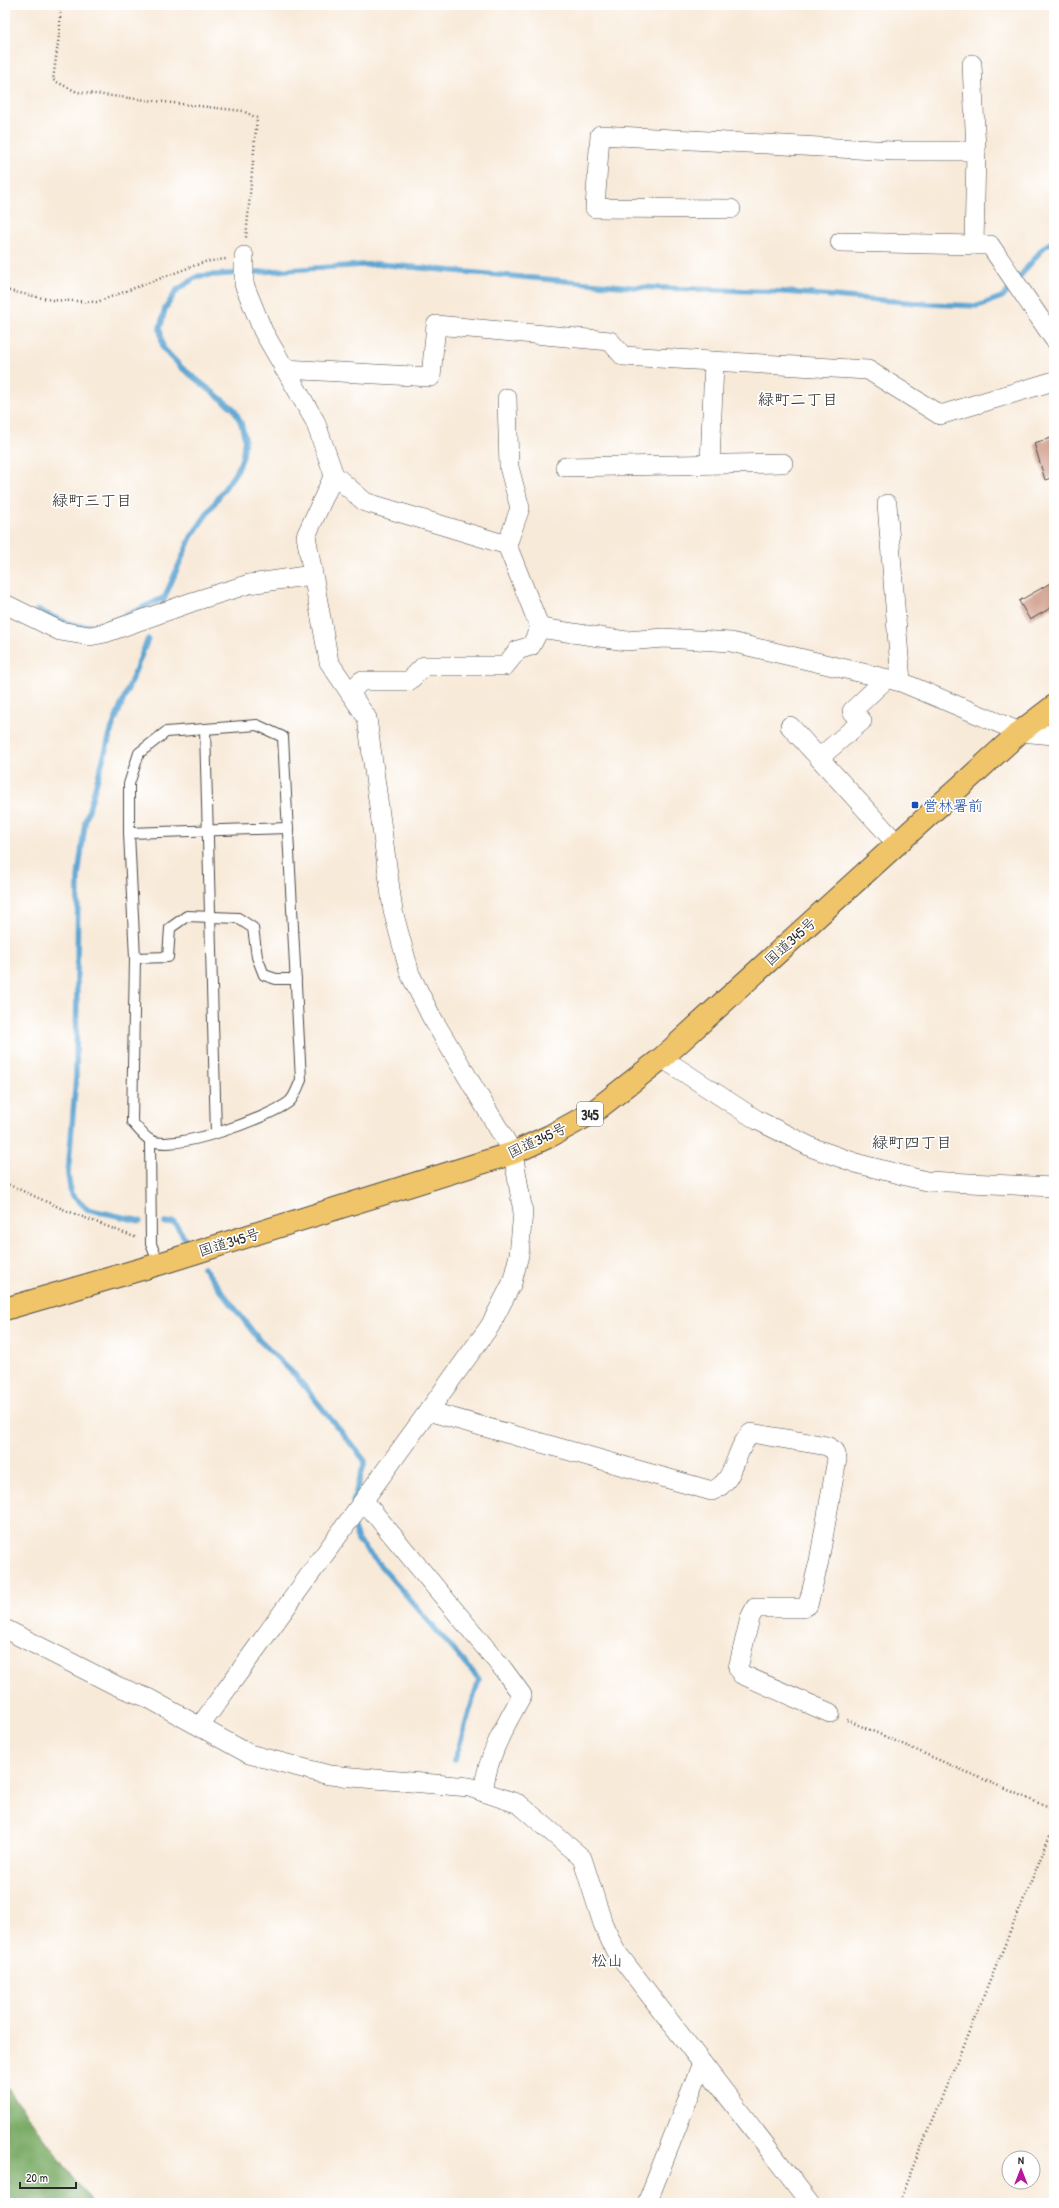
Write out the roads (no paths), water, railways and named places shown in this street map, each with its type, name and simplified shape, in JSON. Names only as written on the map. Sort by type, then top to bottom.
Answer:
[{"type":"highway","name":"国道345号","points":[[5,1309],[159,1264],[513,1153],[550,1136],[592,1113],[662,1058],[1020,732],[1054,706]]},
{"type":"street","points":[[972,64],[976,151],[974,245]]},
{"type":"street","points":[[730,209],[595,208],[600,135],[892,151],[976,151]]},
{"type":"street","points":[[840,242],[990,245],[1054,339]]},
{"type":"street","points":[[244,256],[244,284],[263,331],[315,421],[334,475],[365,502],[507,545]]},
{"type":"street","points":[[284,369],[430,378],[436,325],[610,341],[623,356],[714,363],[868,370],[940,415],[1054,381]]},
{"type":"street","points":[[710,464],[714,363]]},
{"type":"street","points":[[350,693],[361,681],[409,681],[424,666],[506,666],[518,650],[531,646],[540,628],[507,545],[520,508],[509,467],[507,398]]},
{"type":"street","points":[[565,467],[783,463]]},
{"type":"street","points":[[200,1726],[490,1326],[512,1283],[519,1255],[523,1212],[513,1153],[431,1016],[410,974],[393,911],[367,718],[329,662],[306,536],[334,475]]},
{"type":"street","points":[[887,504],[894,680]]},
{"type":"street","points":[[5,604],[60,631],[90,636],[105,633],[192,602],[249,584],[312,575]]},
{"type":"street","points":[[540,628],[626,641],[664,638],[731,642],[894,680],[1020,732],[1054,735]]},
{"type":"street","points":[[819,758],[862,721],[852,711],[894,680]]},
{"type":"street","points":[[790,726],[897,844]]},
{"type":"street","points":[[662,1058],[757,1120],[812,1148],[859,1164],[926,1182],[1054,1187]]},
{"type":"street","points":[[428,1411],[712,1491],[723,1487],[734,1467],[744,1440],[751,1433],[827,1446],[835,1451],[837,1459],[819,1561],[808,1605],[802,1608],[763,1606],[755,1608],[750,1618],[738,1668],[741,1674],[830,1712]]},
{"type":"street","points":[[364,1501],[503,1669],[522,1695],[495,1746],[486,1767],[483,1792]]},
{"type":"street","points":[[5,1630],[117,1686],[148,1698],[249,1754],[329,1775],[469,1787],[519,1804],[582,1858],[603,1924],[615,1950],[810,2203]]},
{"type":"street","points":[[647,2203],[702,2063]]},
{"type":"lane","points":[[257,725],[283,737],[301,1080],[291,1100],[272,1113],[216,1133],[175,1143],[150,1140],[132,1122],[135,958],[129,833],[129,784],[139,752],[166,732],[205,729],[257,725]]},
{"type":"lane","points":[[205,729],[206,829],[216,1133]]},
{"type":"lane","points":[[129,833],[206,829],[288,828]]},
{"type":"lane","points":[[135,958],[168,957],[170,928],[187,916],[238,918],[253,928],[257,957],[264,975],[276,979],[296,979]]},
{"type":"lane","points":[[150,1140],[151,1244],[159,1264]]},
{"type":"waterway","points":[[163,601],[191,537],[238,469],[243,456],[245,438],[241,423],[234,409],[182,368],[163,348],[160,328],[165,309],[177,290],[198,276],[378,264],[631,287],[786,292],[929,304],[978,306],[1004,296],[1044,247],[1054,241]]},
{"type":"waterway","points":[[37,610],[70,624],[92,626],[113,621],[165,597]]},
{"type":"waterway","points":[[140,1221],[87,1209],[71,1194],[68,1174],[76,1077],[78,877],[85,823],[112,728],[148,639]]},
{"type":"waterway","points":[[165,1223],[174,1222],[186,1240]]},
{"type":"waterway","points":[[203,1267],[260,1341],[295,1375],[365,1461],[353,1502]]},
{"type":"waterway","points":[[352,1523],[358,1540],[479,1679],[455,1760]]},
{"type":"place","name":"営林署前","points":[[915,805]]},
{"type":"district","name":"緑町二丁目","points":[[798,399]]},
{"type":"district","name":"緑町三丁目","points":[[92,500]]},
{"type":"district","name":"緑町四丁目","points":[[912,1142]]},
{"type":"district","name":"松山","points":[[607,1960]]}]
